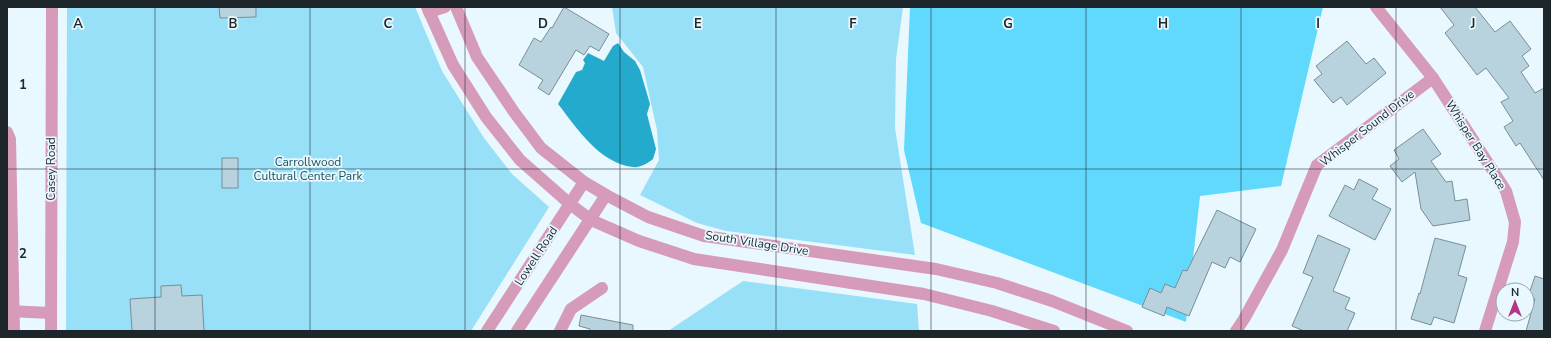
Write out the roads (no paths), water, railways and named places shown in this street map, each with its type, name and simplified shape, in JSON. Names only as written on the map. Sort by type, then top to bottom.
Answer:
[{"type":"street","name":"Casey Road","points":[[51,331],[52,7]]},
{"type":"street","points":[[445,7],[428,10],[453,65],[486,118],[520,160],[570,204],[591,220],[639,241],[694,259],[924,294],[992,311],[1054,331]]},
{"type":"street","name":"South Village Drive","points":[[456,7],[477,57],[514,112],[541,148],[584,182],[648,217],[704,236],[943,271],[1010,287],[1052,301],[1128,331]]},
{"type":"street","points":[[1376,7],[1433,78]]},
{"type":"street","name":"Whisper Sound Drive","points":[[1236,331],[1282,250],[1317,165],[1433,78]]},
{"type":"street","name":"Whisper Bay Place","points":[[1433,78],[1506,192],[1515,222],[1512,242],[1485,331]]},
{"type":"street","points":[[7,132],[10,139],[10,311],[14,331]]},
{"type":"street","name":"Lowell Road","points":[[487,331],[584,182]]},
{"type":"street","points":[[517,331],[606,195]]},
{"type":"street","points":[[560,331],[571,309],[602,288]]},
{"type":"street","points":[[10,311],[51,313]]},
{"type":"park label","name":"Carrollwood Cultural Center Park","points":[[308,169]]}]
